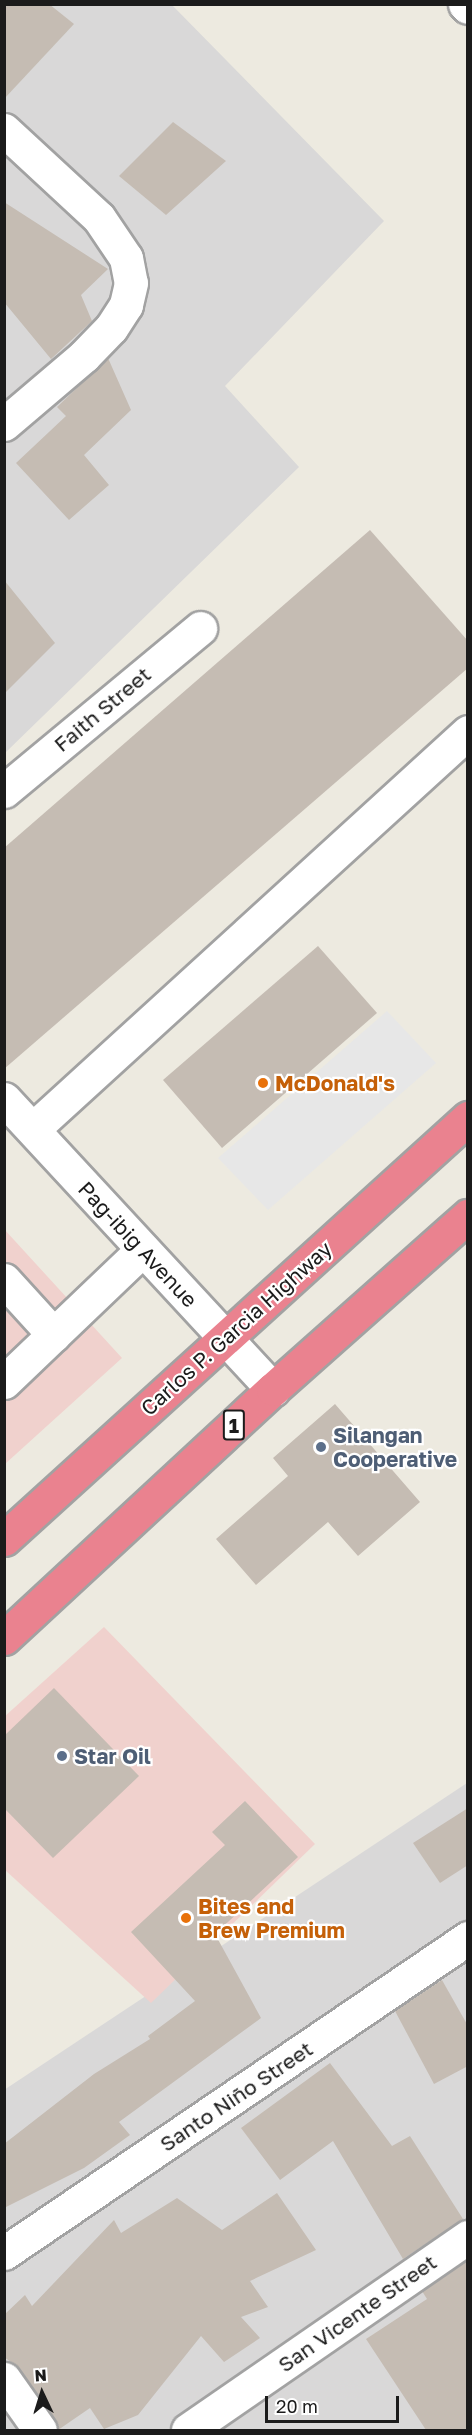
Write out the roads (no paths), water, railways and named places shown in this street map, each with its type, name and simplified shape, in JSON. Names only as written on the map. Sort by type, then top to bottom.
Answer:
[{"type":"highway","name":"Carlos P. Garcia Highway","points":[[4,1539],[468,1118]]},
{"type":"highway","name":"1","points":[[4,1638],[273,1389],[468,1216]]},
{"type":"street","points":[[4,130],[99,218],[126,258],[131,283],[126,305],[111,327],[84,356],[4,424]]},
{"type":"street","name":"Faith Street","points":[[4,790],[200,628]]},
{"type":"street","points":[[33,1129],[468,732]]},
{"type":"street","name":"Pag-ibig Avenue","points":[[4,1099],[273,1389]]},
{"type":"street","points":[[4,1382],[143,1249]]},
{"type":"street","points":[[4,1280],[54,1335]]},
{"type":"street","name":"Santo Niño Street","points":[[4,2253],[468,1938]]},
{"type":"street","name":"San Vicente Street","points":[[188,2430],[468,2237]]},
{"type":"street","points":[[4,2379],[40,2430]]},
{"type":"place","name":"McDonald's","points":[[263,1083]]},
{"type":"place","name":"Silangan Cooperative","points":[[321,1447]]},
{"type":"place","name":"Star Oil","points":[[62,1756]]},
{"type":"place","name":"Bites and Brew Premium","points":[[186,1918]]}]
